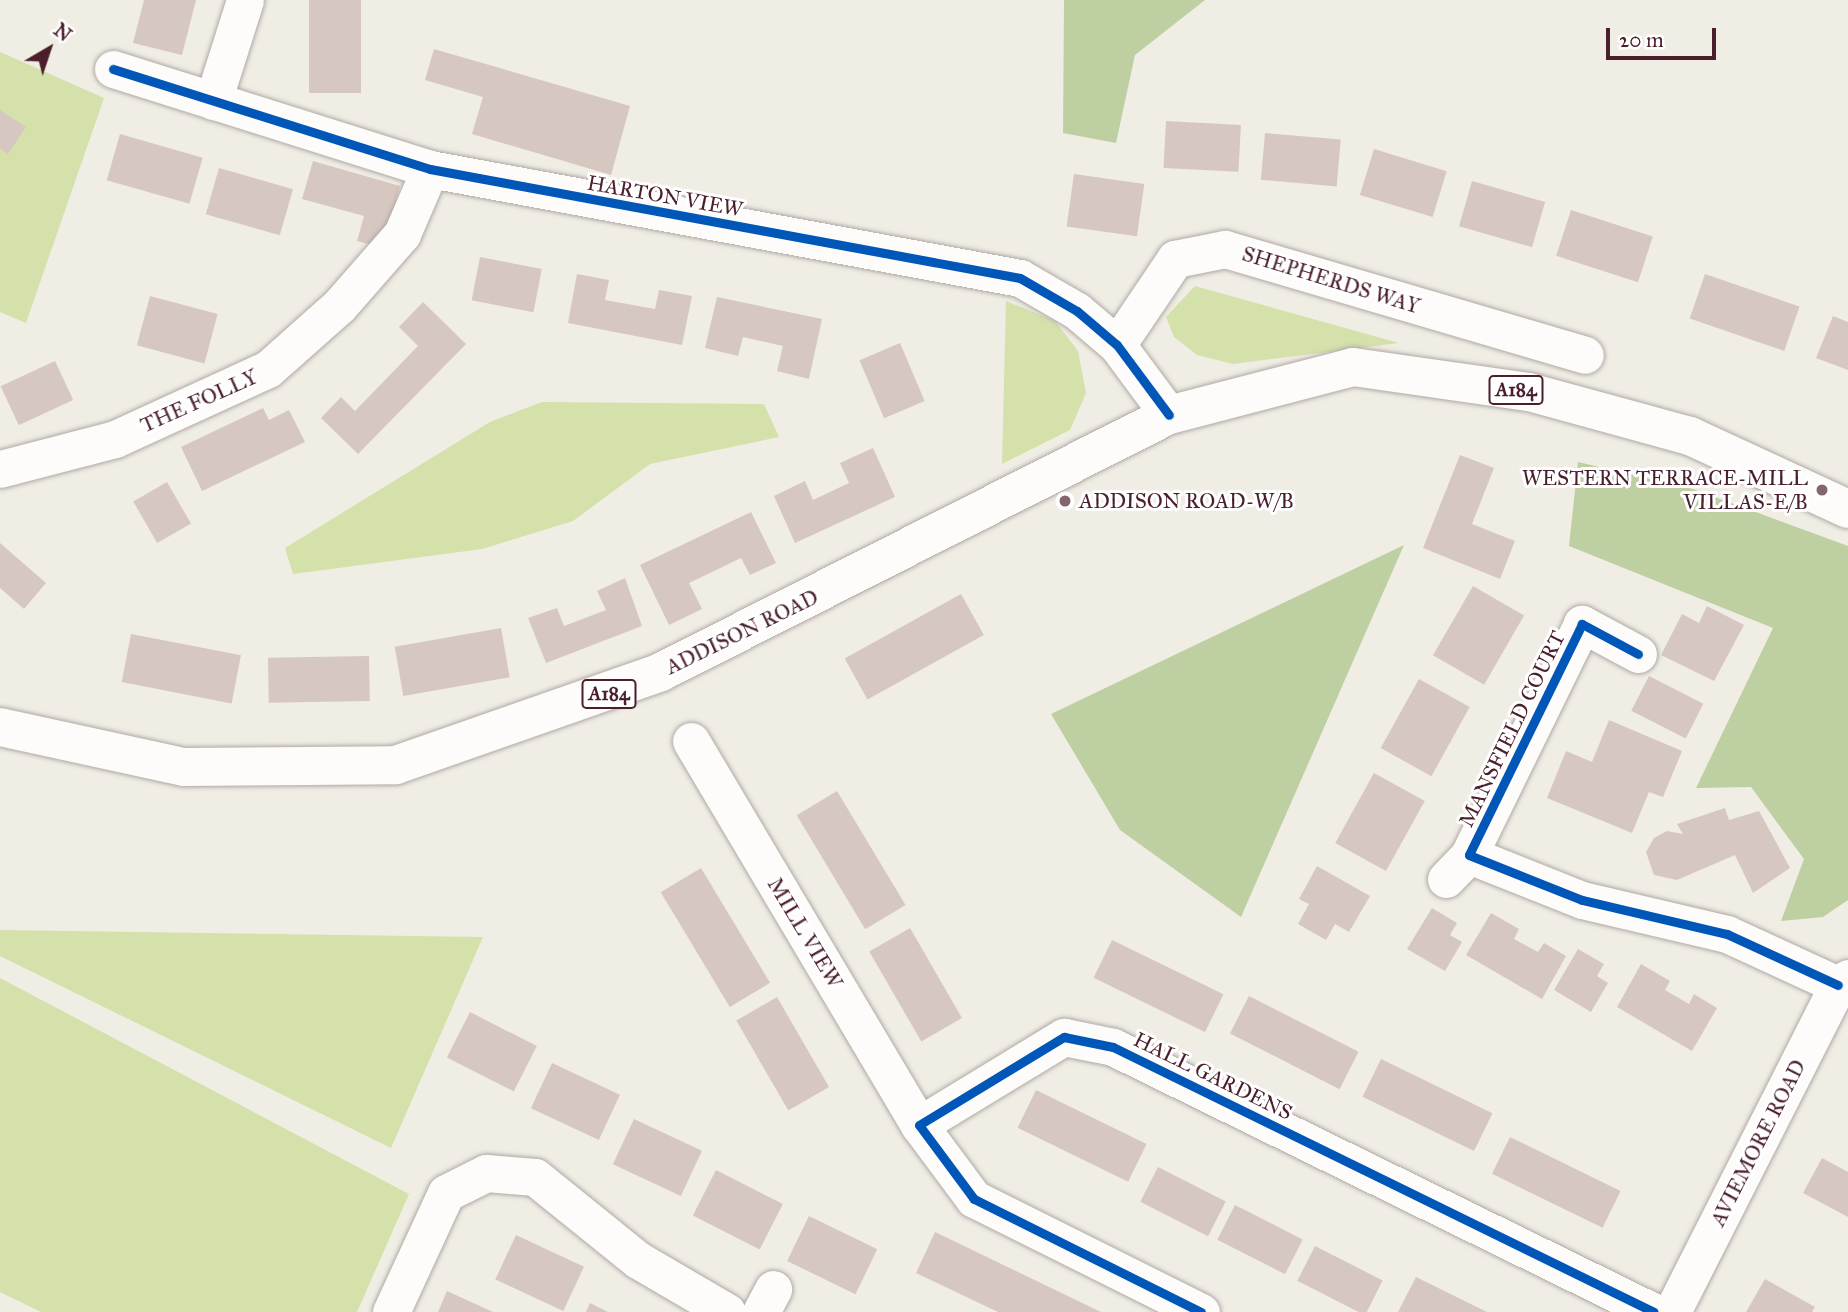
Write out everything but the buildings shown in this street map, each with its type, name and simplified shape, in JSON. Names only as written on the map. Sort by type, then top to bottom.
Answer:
[{"type":"main road","name":"A184","points":[[1169,415],[1353,367],[1529,392],[1690,436],[1848,509]]},
{"type":"main road","name":"ADDISON ROAD","points":[[0,727],[184,767],[396,765],[661,672],[1169,415]]},
{"type":"street","points":[[213,101],[245,0]]},
{"type":"street","name":"HARTON VIEW","points":[[113,69],[430,169],[1020,278],[1077,311],[1117,345],[1169,415]]},
{"type":"street","name":"THE FOLLY","points":[[0,469],[115,439],[268,369],[339,306],[402,234],[430,169]]},
{"type":"street","name":"SHEPHERDS WAY","points":[[1117,345],[1175,259],[1225,249],[1585,355]]},
{"type":"street","name":"MANSFIELD COURT","points":[[1638,654],[1583,624],[1458,867],[1727,934],[1843,982]]},
{"type":"street","name":"MILL VIEW","points":[[691,741],[919,1125]]},
{"type":"street","name":"AVIEMORE ROAD","points":[[1672,1312],[1843,982]]},
{"type":"street","name":"HALL GARDENS","points":[[919,1125],[1064,1037],[1113,1046],[1654,1312]]},
{"type":"street","points":[[919,1125],[974,1199],[1201,1312]]},
{"type":"street","points":[[391,1312],[446,1193],[486,1173],[535,1177],[638,1259],[727,1312]]},
{"type":"green space","points":[[1064,0],[1205,0],[1135,55],[1116,143],[1063,133]]},
{"type":"green space","points":[[0,52],[104,98],[26,323],[0,312]]},
{"type":"green space","points":[[1195,286],[1399,343],[1233,364],[1197,355],[1174,337],[1166,317]]},
{"type":"green space","points":[[1006,301],[1055,321],[1078,351],[1086,393],[1070,430],[1002,464]]},
{"type":"green space","points":[[542,402],[764,404],[779,437],[650,464],[573,521],[482,549],[293,574],[285,548],[490,422]]},
{"type":"green space","points":[[1578,462],[1693,489],[1848,546],[1848,900],[1823,917],[1781,921],[1804,859],[1751,787],[1696,788],[1773,628],[1569,546]]},
{"type":"green space","points":[[1404,545],[1241,917],[1120,830],[1051,714]]},
{"type":"green space","points":[[0,930],[483,937],[391,1148],[0,956]]},
{"type":"green space","points":[[0,978],[409,1194],[357,1312],[41,1312],[0,1292]]},
{"type":"cycle path","points":[[113,69],[430,169],[1020,278],[1077,311],[1117,345],[1169,415]]},
{"type":"cycle path","points":[[1638,654],[1582,624],[1469,855],[1582,900],[1727,934],[1838,985]]},
{"type":"cycle path","points":[[1201,1312],[974,1199],[919,1125],[1064,1037],[1113,1047],[1654,1312]]},
{"type":"place","name":"WESTERN TERRACE-MILL VILLAS-E/B","points":[[1822,490]]},
{"type":"place","name":"ADDISON ROAD-W/B","points":[[1065,501]]}]
